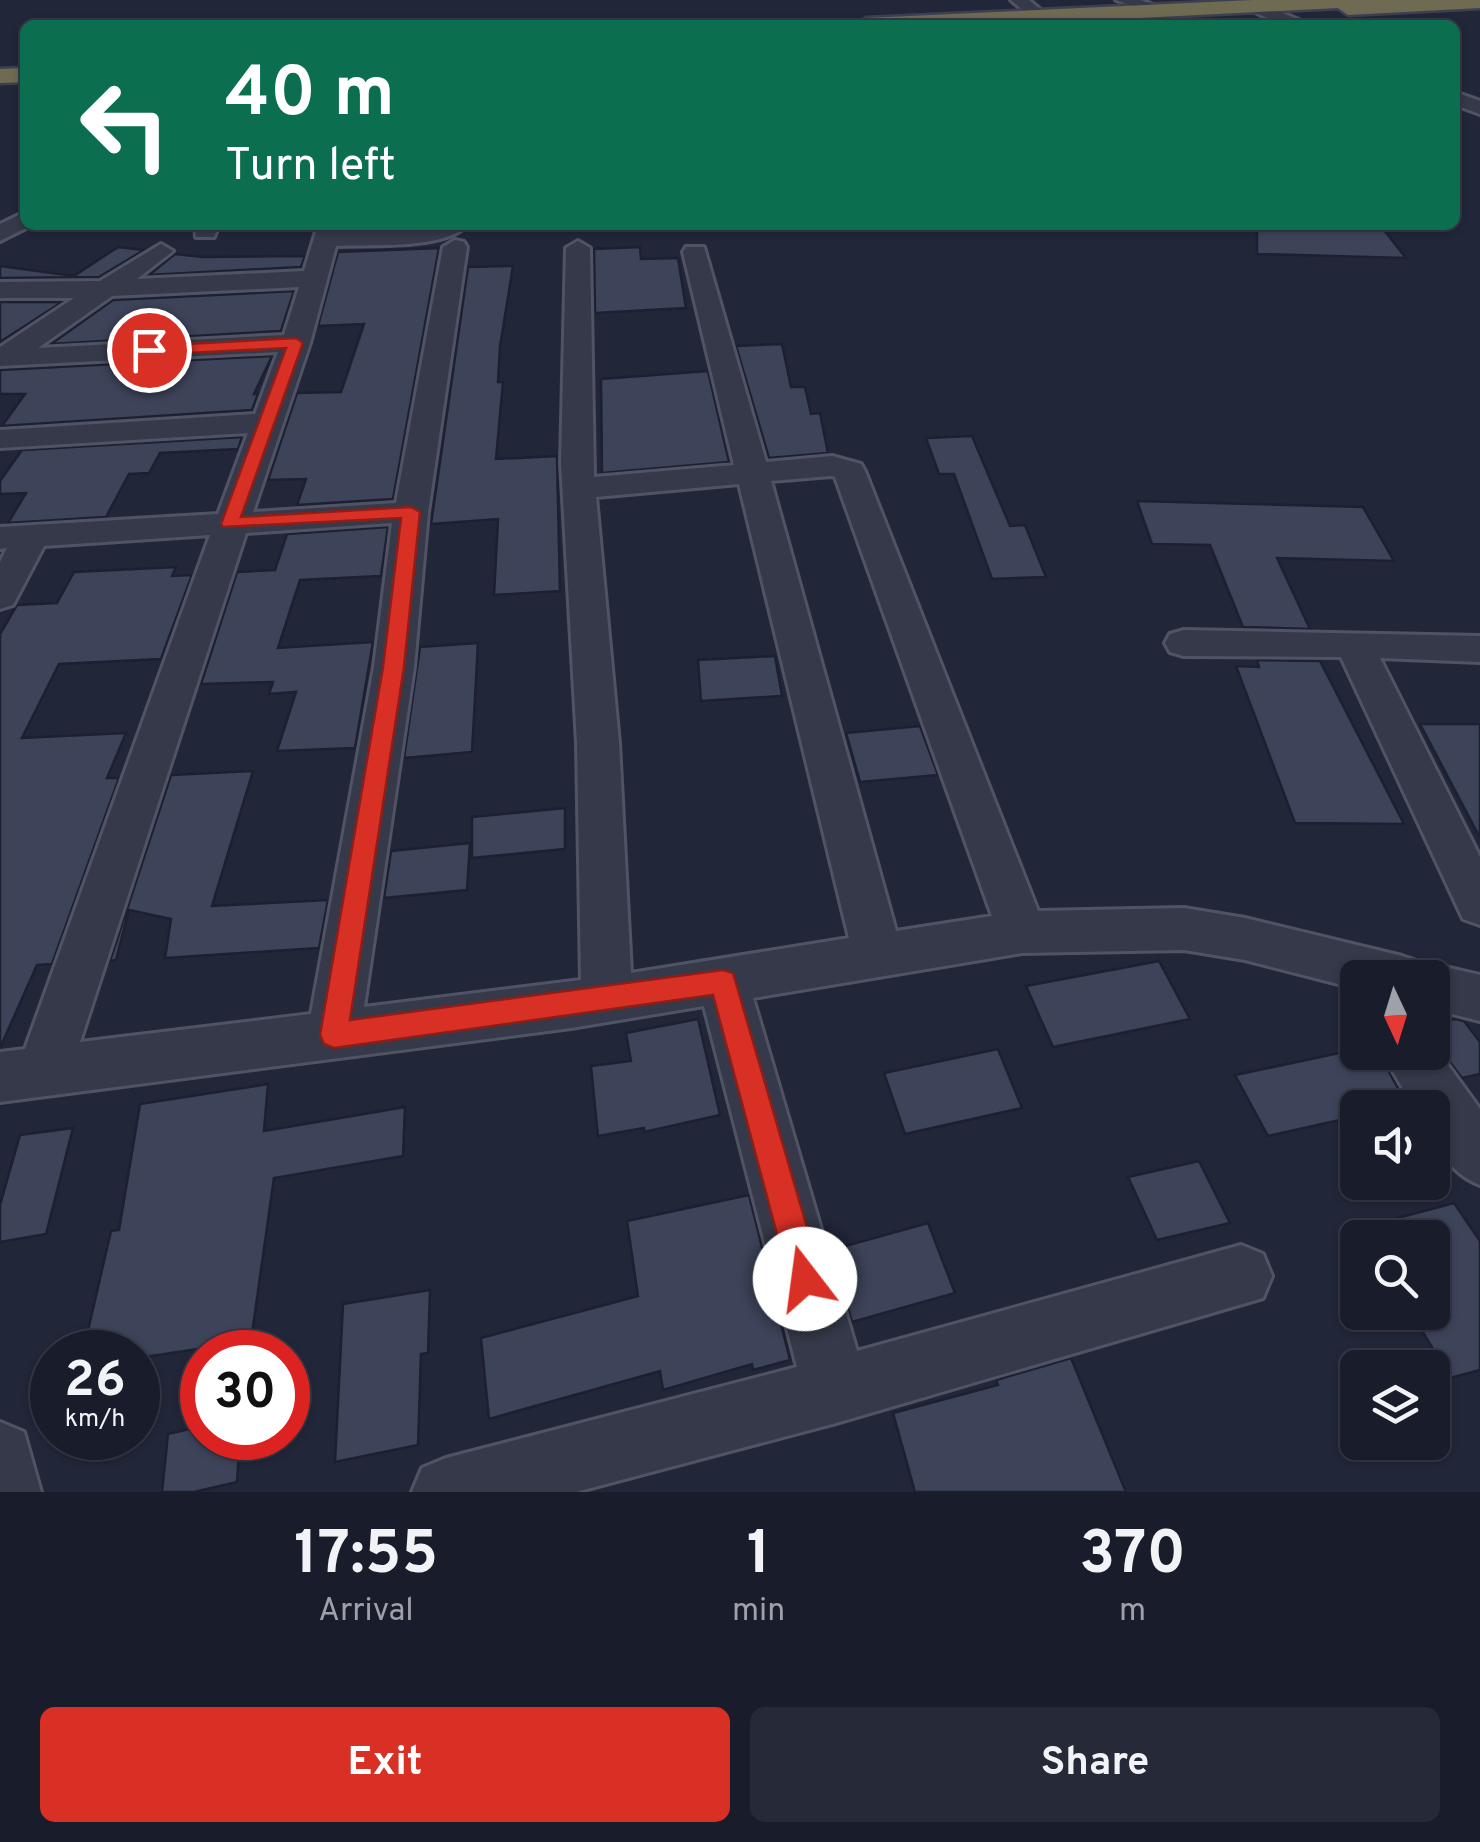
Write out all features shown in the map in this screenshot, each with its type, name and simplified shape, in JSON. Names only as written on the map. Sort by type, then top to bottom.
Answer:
[{"type":"highway","points":[[1080,20],[1258,15],[1383,0]]},
{"type":"highway","points":[[1048,20],[1158,10],[1303,20],[1465,2]]},
{"type":"street","points":[[1124,0],[1158,10]]},
{"type":"street","points":[[334,1035],[394,667],[443,233],[328,232],[296,343],[22,1074],[334,1035],[607,999],[1022,932],[1184,929],[1245,938],[1340,968]]},
{"type":"street","points":[[578,248],[580,488],[598,743],[607,999]]},
{"type":"street","points":[[1,359],[161,251]]},
{"type":"street","points":[[695,252],[878,957]]},
{"type":"street","points":[[0,290],[36,292],[315,278]]},
{"type":"street","points":[[1,359],[296,343]]},
{"type":"street","points":[[0,438],[266,423]]},
{"type":"street","points":[[580,488],[755,476],[832,466],[849,470],[1022,932]]},
{"type":"street","points":[[0,597],[16,537],[411,512]]},
{"type":"street","points":[[1184,643],[1480,649]]},
{"type":"street","points":[[1354,644],[1480,905]]},
{"type":"street","points":[[723,982],[836,1390]]},
{"type":"street","points":[[1450,990],[1480,998]]},
{"type":"street","points":[[1420,1070],[1480,1156]]},
{"type":"street","points":[[446,1492],[836,1390],[1241,1276]]},
{"type":"street","points":[[0,1456],[7,1492]]},
{"type":"building","points":[[1257,230],[1384,230],[1406,258],[1257,254]]},
{"type":"building","points":[[118,247],[144,250],[99,277],[0,278],[0,266],[74,276]]},
{"type":"building","points":[[640,247],[641,259],[678,258],[686,308],[595,313],[594,249]]},
{"type":"building","points":[[439,248],[393,499],[297,505],[306,479],[268,480],[297,393],[341,392],[364,324],[318,326],[338,252]]},
{"type":"building","points":[[175,254],[305,256],[301,267],[149,275]]},
{"type":"building","points":[[513,266],[500,347],[498,382],[503,382],[496,459],[557,456],[560,591],[494,595],[498,519],[431,524],[468,267]]},
{"type":"building","points":[[294,291],[281,331],[51,344],[113,300]]},
{"type":"building","points":[[0,302],[62,302],[0,342]]},
{"type":"building","points":[[782,344],[791,387],[805,387],[811,414],[820,413],[828,453],[769,458],[736,346]]},
{"type":"building","points":[[272,356],[254,394],[258,394],[252,410],[2,426],[25,394],[0,394],[0,370]]},
{"type":"building","points":[[708,371],[729,462],[602,473],[601,379]]},
{"type":"building","points":[[972,436],[1010,526],[1025,525],[1046,577],[992,579],[954,474],[939,474],[926,438]]},
{"type":"building","points":[[242,437],[238,449],[160,453],[149,473],[129,474],[106,517],[8,523],[26,493],[0,494],[0,481],[22,450]]},
{"type":"building","points":[[1137,501],[1363,507],[1394,561],[1277,558],[1310,629],[1243,627],[1210,545],[1152,544]]},
{"type":"building","points":[[388,527],[381,576],[300,580],[278,648],[373,642],[355,748],[277,751],[296,692],[269,694],[273,682],[201,684],[237,572],[275,570],[287,534]]},
{"type":"building","points":[[176,567],[172,576],[192,575],[161,659],[59,664],[22,738],[126,733],[107,778],[119,778],[52,964],[37,965],[0,1048],[0,634],[17,605],[57,603],[74,572]]},
{"type":"building","points":[[478,643],[472,752],[404,758],[420,647]]},
{"type":"building","points":[[775,656],[782,696],[701,701],[698,660]]},
{"type":"building","points":[[1257,660],[1320,661],[1404,824],[1295,823],[1236,666],[1259,667]]},
{"type":"building","points":[[1420,724],[1480,724],[1480,838]]},
{"type":"building","points":[[920,726],[938,775],[860,782],[846,733]]},
{"type":"building","points":[[253,771],[212,906],[328,900],[319,948],[165,958],[171,919],[129,910],[116,960],[110,961],[171,775]]},
{"type":"building","points":[[565,808],[565,849],[472,858],[472,817]]},
{"type":"building","points":[[470,843],[467,890],[384,898],[391,851]]},
{"type":"building","points":[[1159,961],[1190,1019],[1053,1047],[1026,986]]},
{"type":"building","points":[[698,1019],[720,1115],[644,1132],[644,1128],[598,1136],[591,1066],[631,1061],[626,1033]]},
{"type":"building","points":[[1450,1020],[1464,1021],[1480,1042],[1480,1074],[1462,1078],[1450,1062]]},
{"type":"building","points":[[998,1049],[1022,1108],[905,1134],[884,1073]]},
{"type":"building","points":[[1340,1053],[1340,1070],[1388,1070],[1399,1090],[1340,1090],[1340,1120],[1268,1136],[1235,1075]]},
{"type":"building","points":[[268,1084],[264,1131],[405,1107],[403,1156],[274,1178],[253,1330],[180,1330],[180,1352],[160,1355],[160,1330],[88,1330],[111,1231],[119,1230],[140,1104]]},
{"type":"building","points":[[73,1128],[46,1234],[0,1242],[0,1205],[20,1135]]},
{"type":"building","points":[[1199,1161],[1230,1223],[1157,1240],[1128,1177]]},
{"type":"building","points":[[749,1195],[790,1360],[753,1370],[752,1364],[663,1390],[660,1371],[489,1419],[481,1338],[638,1296],[627,1221]]},
{"type":"building","points":[[1454,1203],[1480,1241],[1480,1370],[1450,1378],[1450,1350],[1433,1350],[1422,1330],[1450,1330],[1450,1220],[1390,1220]]},
{"type":"building","points":[[928,1223],[955,1293],[852,1322],[831,1250]]},
{"type":"building","points":[[430,1290],[428,1353],[421,1354],[418,1445],[335,1462],[343,1304]]},
{"type":"building","points":[[1071,1358],[1126,1492],[915,1492],[893,1413],[998,1385],[996,1380]]},
{"type":"building","points":[[180,1431],[180,1460],[238,1460],[237,1482],[194,1492],[162,1492],[168,1434]]},
{"type":"route","points":[[149,350],[296,343],[230,524],[411,512],[394,667],[334,1035],[723,982],[805,1279]]}]
